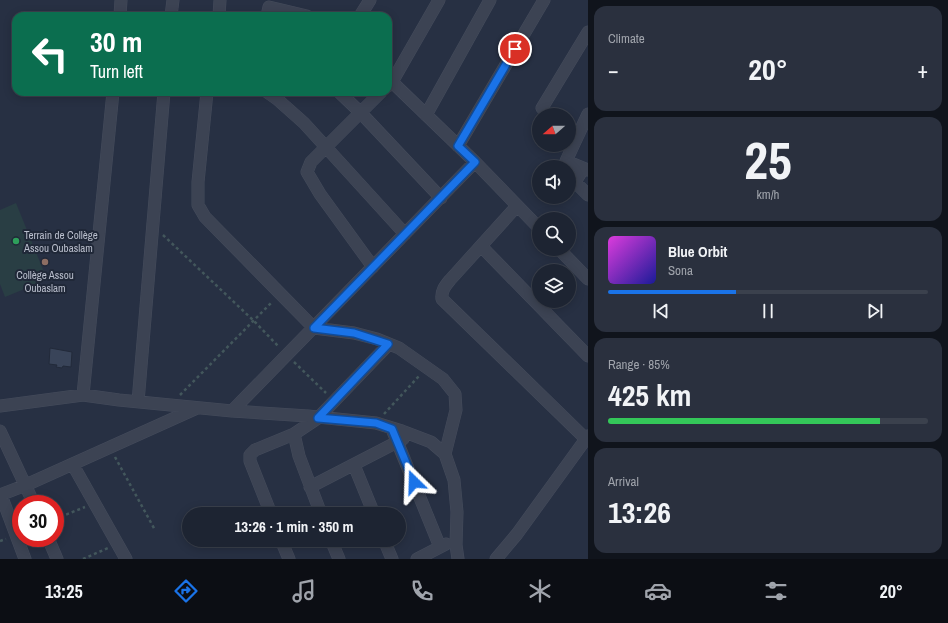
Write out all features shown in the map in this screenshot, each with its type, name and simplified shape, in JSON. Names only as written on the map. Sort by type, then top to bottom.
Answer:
[{"type":"street","points":[[120,12],[122,0]]},
{"type":"street","points":[[172,12],[173,0]]},
{"type":"street","points":[[219,12],[220,0]]},
{"type":"street","points":[[362,12],[370,0]]},
{"type":"street","points":[[392,77],[439,0]]},
{"type":"street","points":[[426,115],[490,0]]},
{"type":"street","points":[[458,146],[544,0]]},
{"type":"street","points":[[268,12],[269,8],[288,12]]},
{"type":"street","points":[[542,108],[588,32]]},
{"type":"street","points":[[392,85],[475,162],[532,221]]},
{"type":"street","points":[[83,395],[113,96]]},
{"type":"street","points":[[138,402],[164,96]]},
{"type":"street","points":[[207,96],[198,182],[198,205],[205,217],[314,328],[354,333],[399,348],[443,379],[454,394],[456,410],[445,454]]},
{"type":"street","points":[[273,96],[304,123],[405,234]]},
{"type":"street","points":[[343,96],[441,198]]},
{"type":"street","points":[[373,267],[320,194],[307,172],[311,162],[377,96]]},
{"type":"street","points":[[588,114],[566,160],[586,169],[575,182],[588,195]]},
{"type":"street","points":[[232,411],[475,162]]},
{"type":"street","points":[[496,559],[587,438],[442,299],[441,294],[443,289],[517,206]]},
{"type":"street","points":[[481,246],[588,356]]},
{"type":"street","points":[[566,256],[588,279]]},
{"type":"street","points":[[268,507],[250,461],[250,455],[255,450],[294,434],[318,418],[388,344]]},
{"type":"street","points":[[0,406],[83,395],[198,408],[376,423],[412,435],[432,442],[445,454],[454,480],[457,512],[456,539],[458,559]]},
{"type":"street","points":[[25,559],[1,495],[198,408]]},
{"type":"street","points":[[392,429],[440,547]]},
{"type":"street","points":[[294,434],[310,487],[318,507]]},
{"type":"street","points":[[1,435],[30,495]]},
{"type":"street","points":[[310,487],[412,435]]},
{"type":"street","points":[[72,464],[126,559]]},
{"type":"street","points":[[354,465],[371,507]]},
{"type":"street","points":[[417,559],[456,539]]},
{"type":"street","points":[[52,547],[57,559]]},
{"type":"street","points":[[284,547],[289,559]]},
{"type":"street","points":[[334,547],[339,559]]},
{"type":"street","points":[[387,547],[392,559]]},
{"type":"path","points":[[152,225],[254,321],[287,356],[334,401]]},
{"type":"path","points":[[170,405],[280,294]]},
{"type":"path","points":[[376,423],[426,368]]},
{"type":"path","points":[[110,448],[155,530]]},
{"type":"path","points":[[64,516],[95,504]]},
{"type":"path","points":[[83,559],[118,544]]},
{"type":"green space","name":"Terrain de Collège Assou Oubaslam","points":[[16,203],[44,272],[44,281],[5,297],[0,284],[0,210]]},
{"type":"building","points":[[50,348],[72,352],[71,367],[63,366],[62,368],[56,367],[57,365],[49,364]]},
{"type":"place","name":"Terrain de Collège Assou Oubaslam","points":[[16,241]]},
{"type":"place","name":"Collège Assou Oubaslam","points":[[45,262]]},
{"type":"route","points":[[414,482],[392,429],[376,423],[318,418],[388,344],[377,339],[354,333],[314,328],[475,162],[458,146],[515,49]]}]
